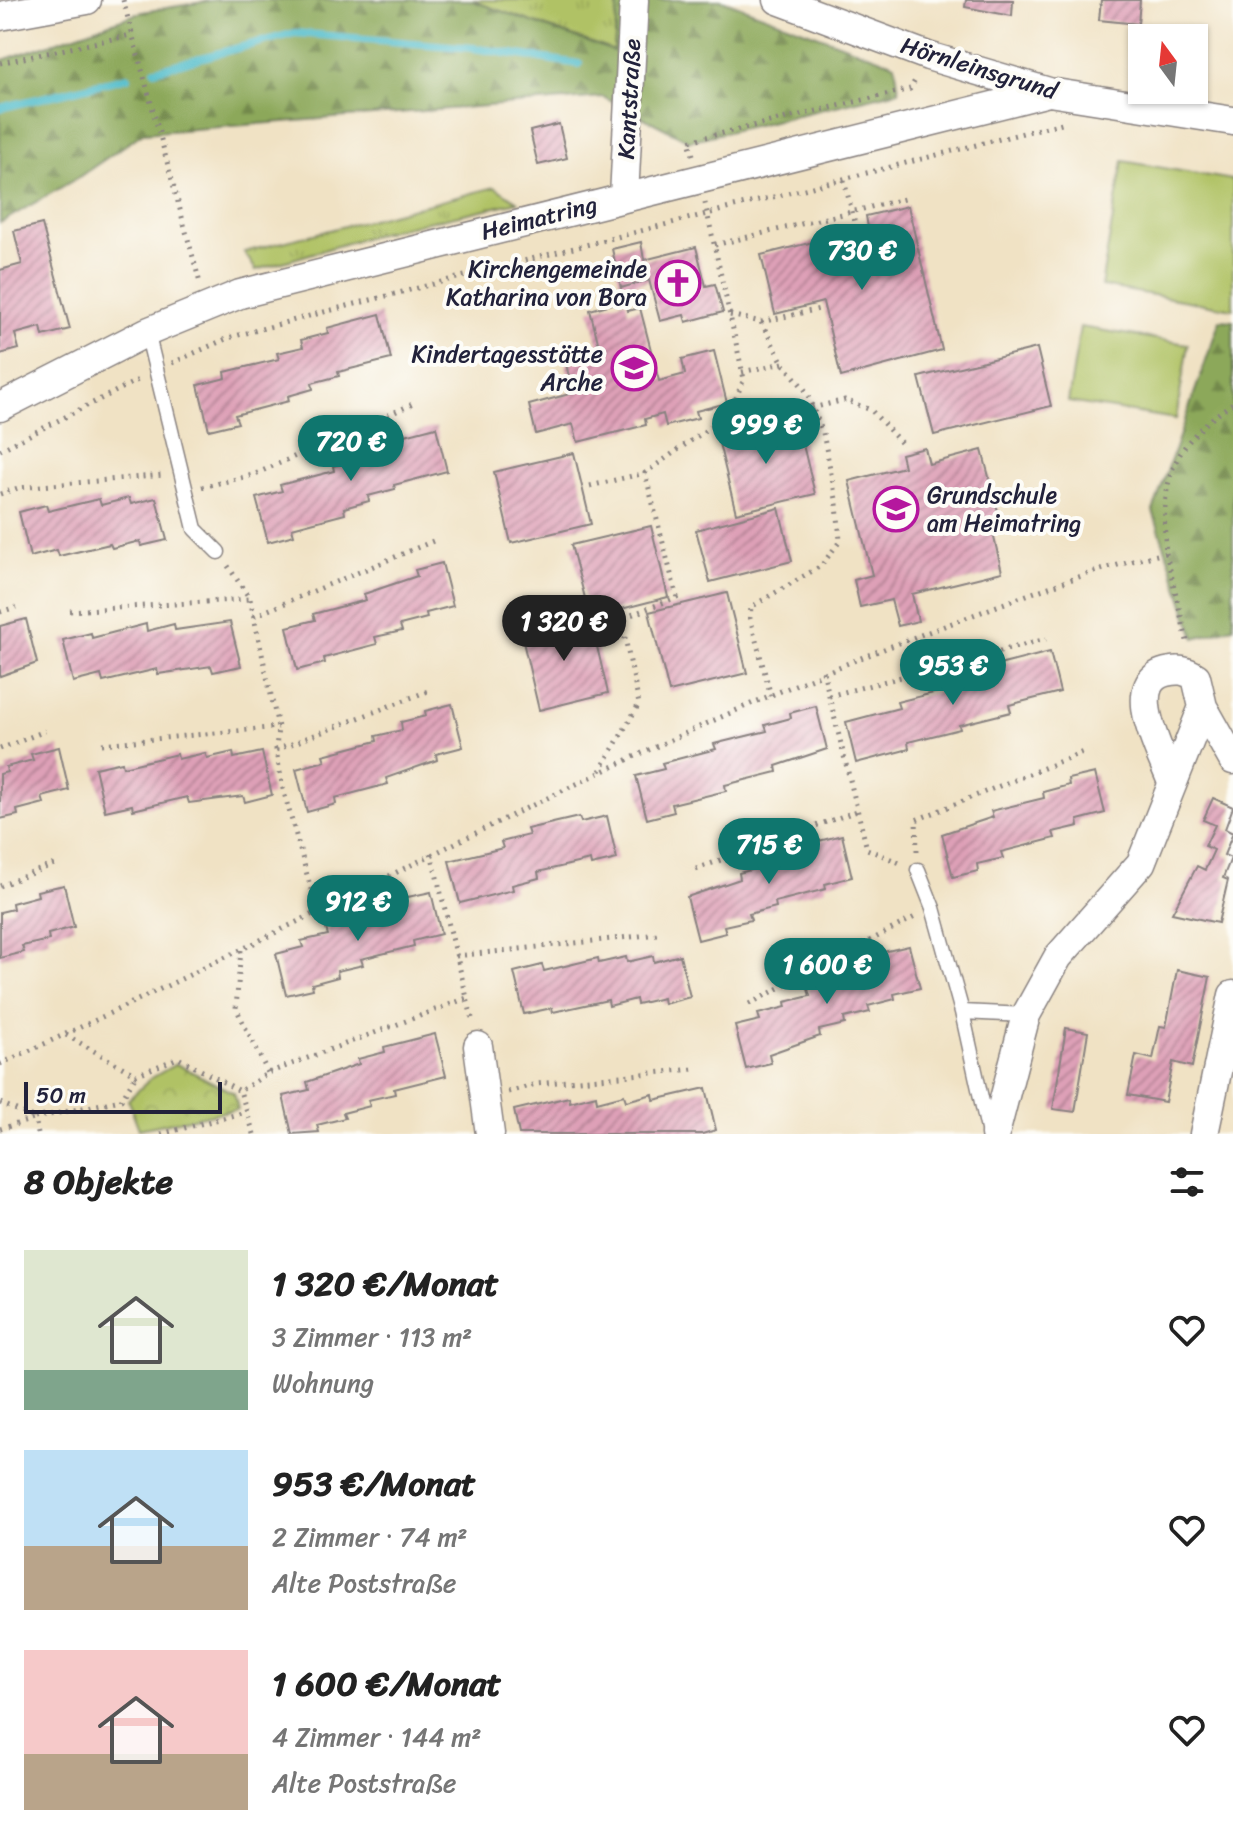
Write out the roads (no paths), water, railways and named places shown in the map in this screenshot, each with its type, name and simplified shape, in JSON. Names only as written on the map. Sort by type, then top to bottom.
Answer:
[{"type":"street","points":[[0,16],[87,0]]},
{"type":"street","name":"Kantstraße","points":[[624,197],[634,0]]},
{"type":"street","name":"Hörnleinsgrund","points":[[778,0],[928,56],[1049,92],[1233,121]]},
{"type":"street","name":"Heimatring","points":[[0,407],[147,332],[207,307],[283,283],[1049,92]]},
{"type":"street","points":[[1171,780],[1145,712],[1144,698],[1152,680],[1162,673],[1182,670],[1196,677],[1203,707],[1233,760]]},
{"type":"street","points":[[992,1134],[1026,1015],[1058,957],[1141,863],[1158,825],[1171,780],[1203,707]]},
{"type":"street","points":[[1204,1134],[1233,995]]},
{"type":"street","points":[[478,1046],[490,1134]]},
{"type":"lane","points":[[147,332],[195,529],[218,552]]},
{"type":"lane","points":[[918,870],[933,908],[992,1134]]},
{"type":"lane","points":[[962,1012],[1026,1015]]},
{"type":"waterway","points":[[155,70],[295,33],[473,48],[579,64]]},
{"type":"waterway","points":[[0,108],[128,77]]},
{"type":"place","name":"Kirchengemeinde Katharina von Bora","points":[[678,283]]},
{"type":"place","name":"Kindertagesstätte Arche","points":[[634,368]]},
{"type":"place","name":"Grundschule am Heimatring","points":[[896,509]]}]
